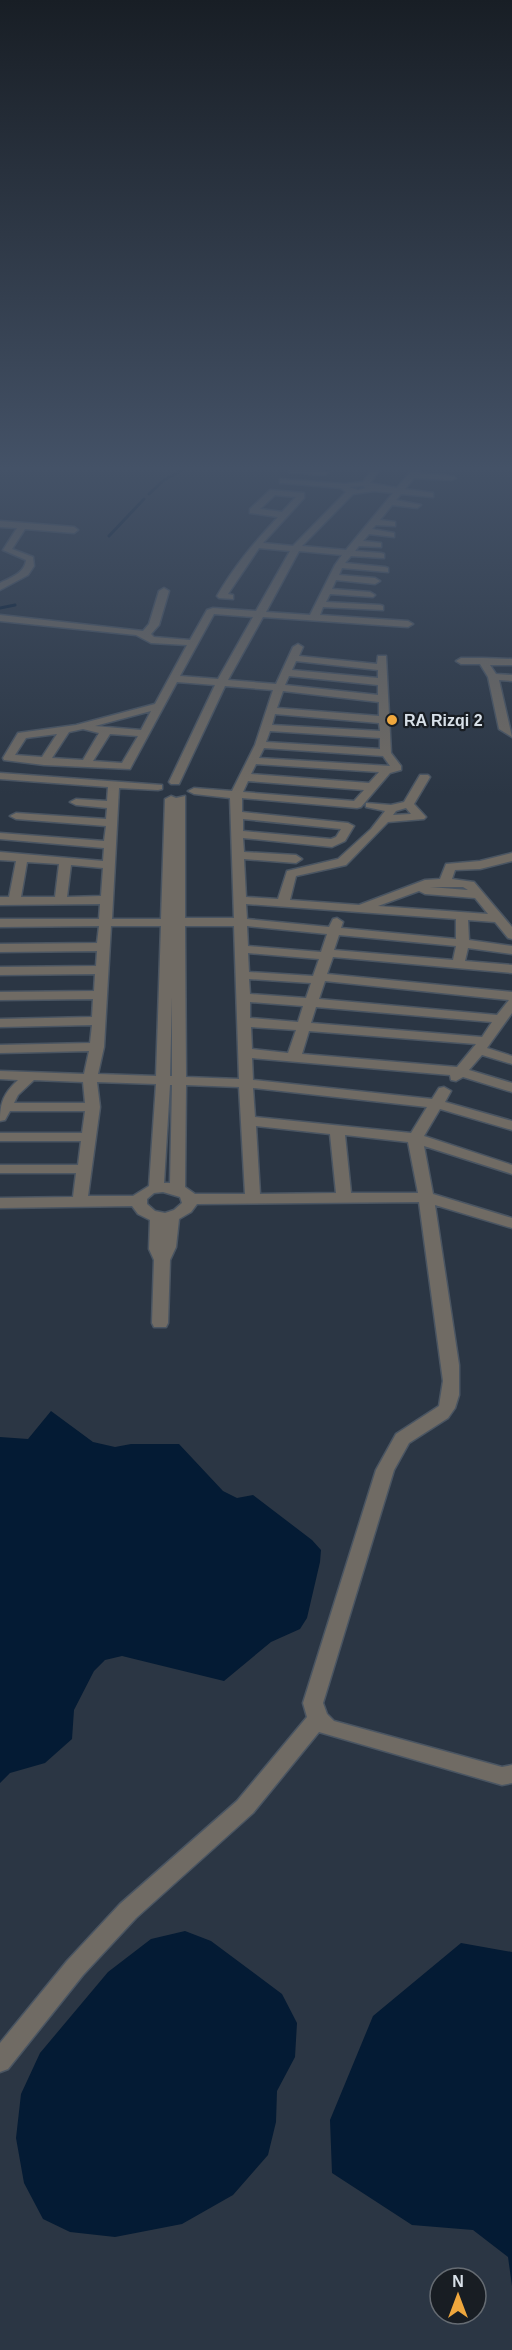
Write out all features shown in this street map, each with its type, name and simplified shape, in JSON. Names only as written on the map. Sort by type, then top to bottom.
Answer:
[{"type":"street","points":[[0,587],[22,575]]},
{"type":"street","points":[[230,597],[222,596],[236,575]]},
{"type":"street","points":[[185,786],[227,682],[286,575]]},
{"type":"street","points":[[314,617],[333,577],[375,581]]},
{"type":"street","points":[[145,634],[154,625],[164,591]]},
{"type":"street","points":[[326,591],[370,595]]},
{"type":"street","points":[[319,604],[380,609]]},
{"type":"street","points":[[159,706],[71,729],[22,735],[8,758],[126,767],[210,612],[408,624]]},
{"type":"street","points":[[0,618],[145,634],[152,640],[195,643]]},
{"type":"street","points":[[252,761],[386,771],[397,767],[386,753],[382,663],[296,653],[279,687],[260,745],[252,761],[244,777],[236,795],[246,1083],[253,1196]]},
{"type":"street","points":[[461,661],[512,662]]},
{"type":"street","points":[[483,661],[493,677],[499,707],[508,724],[504,729],[512,734]]},
{"type":"street","points":[[287,673],[383,682]]},
{"type":"street","points":[[493,677],[512,678]]},
{"type":"street","points":[[174,679],[227,682],[383,699]]},
{"type":"street","points":[[310,714],[317,691]]},
{"type":"street","points":[[496,693],[512,694]]},
{"type":"street","points":[[342,716],[346,694]]},
{"type":"street","points":[[499,707],[512,708]]},
{"type":"street","points":[[273,711],[385,720]]},
{"type":"street","points":[[266,728],[386,735]]},
{"type":"street","points":[[71,729],[144,734]]},
{"type":"street","points":[[44,762],[71,729]]},
{"type":"street","points":[[86,764],[106,731]]},
{"type":"street","points":[[260,745],[386,753]]},
{"type":"street","points":[[0,776],[158,788],[185,786],[236,795],[357,805],[386,771]]},
{"type":"street","points":[[244,777],[372,787]]},
{"type":"street","points":[[283,904],[291,874],[342,862],[388,814],[408,804],[424,777]]},
{"type":"street","points":[[80,1201],[93,1107],[90,1078],[97,1047],[114,784]]},
{"type":"street","points":[[158,788],[158,794],[176,798],[190,795],[185,786]]},
{"type":"street","points":[[156,1188],[173,922],[176,798]]},
{"type":"street","points":[[76,802],[113,805]]},
{"type":"street","points":[[370,805],[388,814],[420,818],[408,804]]},
{"type":"street","points":[[237,815],[348,826],[341,839],[332,843],[237,834]]},
{"type":"street","points":[[16,816],[112,823]]},
{"type":"street","points":[[0,836],[110,845]]},
{"type":"street","points":[[238,855],[296,859]]},
{"type":"street","points":[[0,856],[109,865]]},
{"type":"street","points":[[445,881],[450,867],[480,865],[512,857]]},
{"type":"street","points":[[14,901],[22,858]]},
{"type":"street","points":[[61,900],[65,862]]},
{"type":"street","points":[[356,910],[410,888],[434,882],[465,882],[512,935]]},
{"type":"street","points":[[410,888],[477,895]]},
{"type":"street","points":[[0,901],[106,900]]},
{"type":"street","points":[[240,900],[500,919]]},
{"type":"street","points":[[294,1056],[340,909]]},
{"type":"street","points":[[458,965],[463,943],[462,918]]},
{"type":"street","points":[[173,922],[181,1081],[177,1189]]},
{"type":"street","points":[[0,923],[241,922],[463,943],[512,950]]},
{"type":"street","points":[[0,948],[104,947]]},
{"type":"street","points":[[242,949],[512,969]]},
{"type":"street","points":[[0,971],[103,970]]},
{"type":"street","points":[[242,975],[319,979],[512,996]]},
{"type":"street","points":[[0,996],[101,995]]},
{"type":"street","points":[[243,997],[498,1022],[512,1029]]},
{"type":"street","points":[[512,1003],[482,1046],[448,1087],[415,1138],[443,1310],[451,1383],[449,1402],[444,1411],[430,1422],[408,1432],[400,1441],[385,1470],[313,1703],[318,1719],[328,1727],[502,1776],[512,1774]]},
{"type":"street","points":[[0,1023],[99,1021]]},
{"type":"street","points":[[244,1022],[482,1046],[512,1060]]},
{"type":"street","points":[[0,1049],[97,1047]]},
{"type":"street","points":[[245,1053],[294,1056],[448,1087],[512,1126]]},
{"type":"street","points":[[0,1075],[122,1081],[512,1088]]},
{"type":"street","points":[[2,1112],[12,1093],[31,1075]]},
{"type":"street","points":[[2,1112],[93,1107]]},
{"type":"street","points":[[248,1121],[415,1138],[512,1170]]},
{"type":"street","points":[[337,1131],[344,1198]]},
{"type":"street","points":[[0,1137],[89,1137]]},
{"type":"street","points":[[0,1169],[84,1169]]},
{"type":"street","points":[[189,1199],[190,1203],[184,1211],[165,1217],[145,1213],[139,1205],[144,1193],[156,1188],[177,1189],[189,1199],[253,1196],[426,1197],[512,1223]]},
{"type":"street","points":[[0,1203],[139,1201]]},
{"type":"street","points":[[160,1323],[162,1260],[157,1249],[165,1217]]},
{"type":"street","points":[[0,2061],[75,1968],[128,1911],[245,1807],[318,1719]]},
{"type":"water","points":[[51,1411],[93,1442],[115,1447],[131,1444],[179,1444],[223,1491],[237,1498],[253,1495],[312,1540],[321,1550],[320,1562],[307,1618],[300,1629],[271,1642],[224,1681],[122,1656],[105,1660],[94,1671],[74,1710],[72,1739],[45,1763],[10,1773],[0,1783],[0,1437],[28,1439]]},
{"type":"water","points":[[185,1931],[211,1941],[282,1994],[297,2023],[295,2057],[277,2091],[276,2122],[268,2155],[233,2195],[182,2224],[115,2237],[70,2232],[43,2219],[24,2183],[16,2138],[21,2094],[40,2053],[108,1972],[151,1939]]},
{"type":"water","points":[[461,1943],[512,1952],[512,2286],[508,2257],[473,2230],[412,2225],[332,2173],[330,2120],[373,2016]]},
{"type":"waterway","points":[[0,608],[15,605]]},
{"type":"place","name":"RA Rizqi 2","points":[[392,720]]}]
